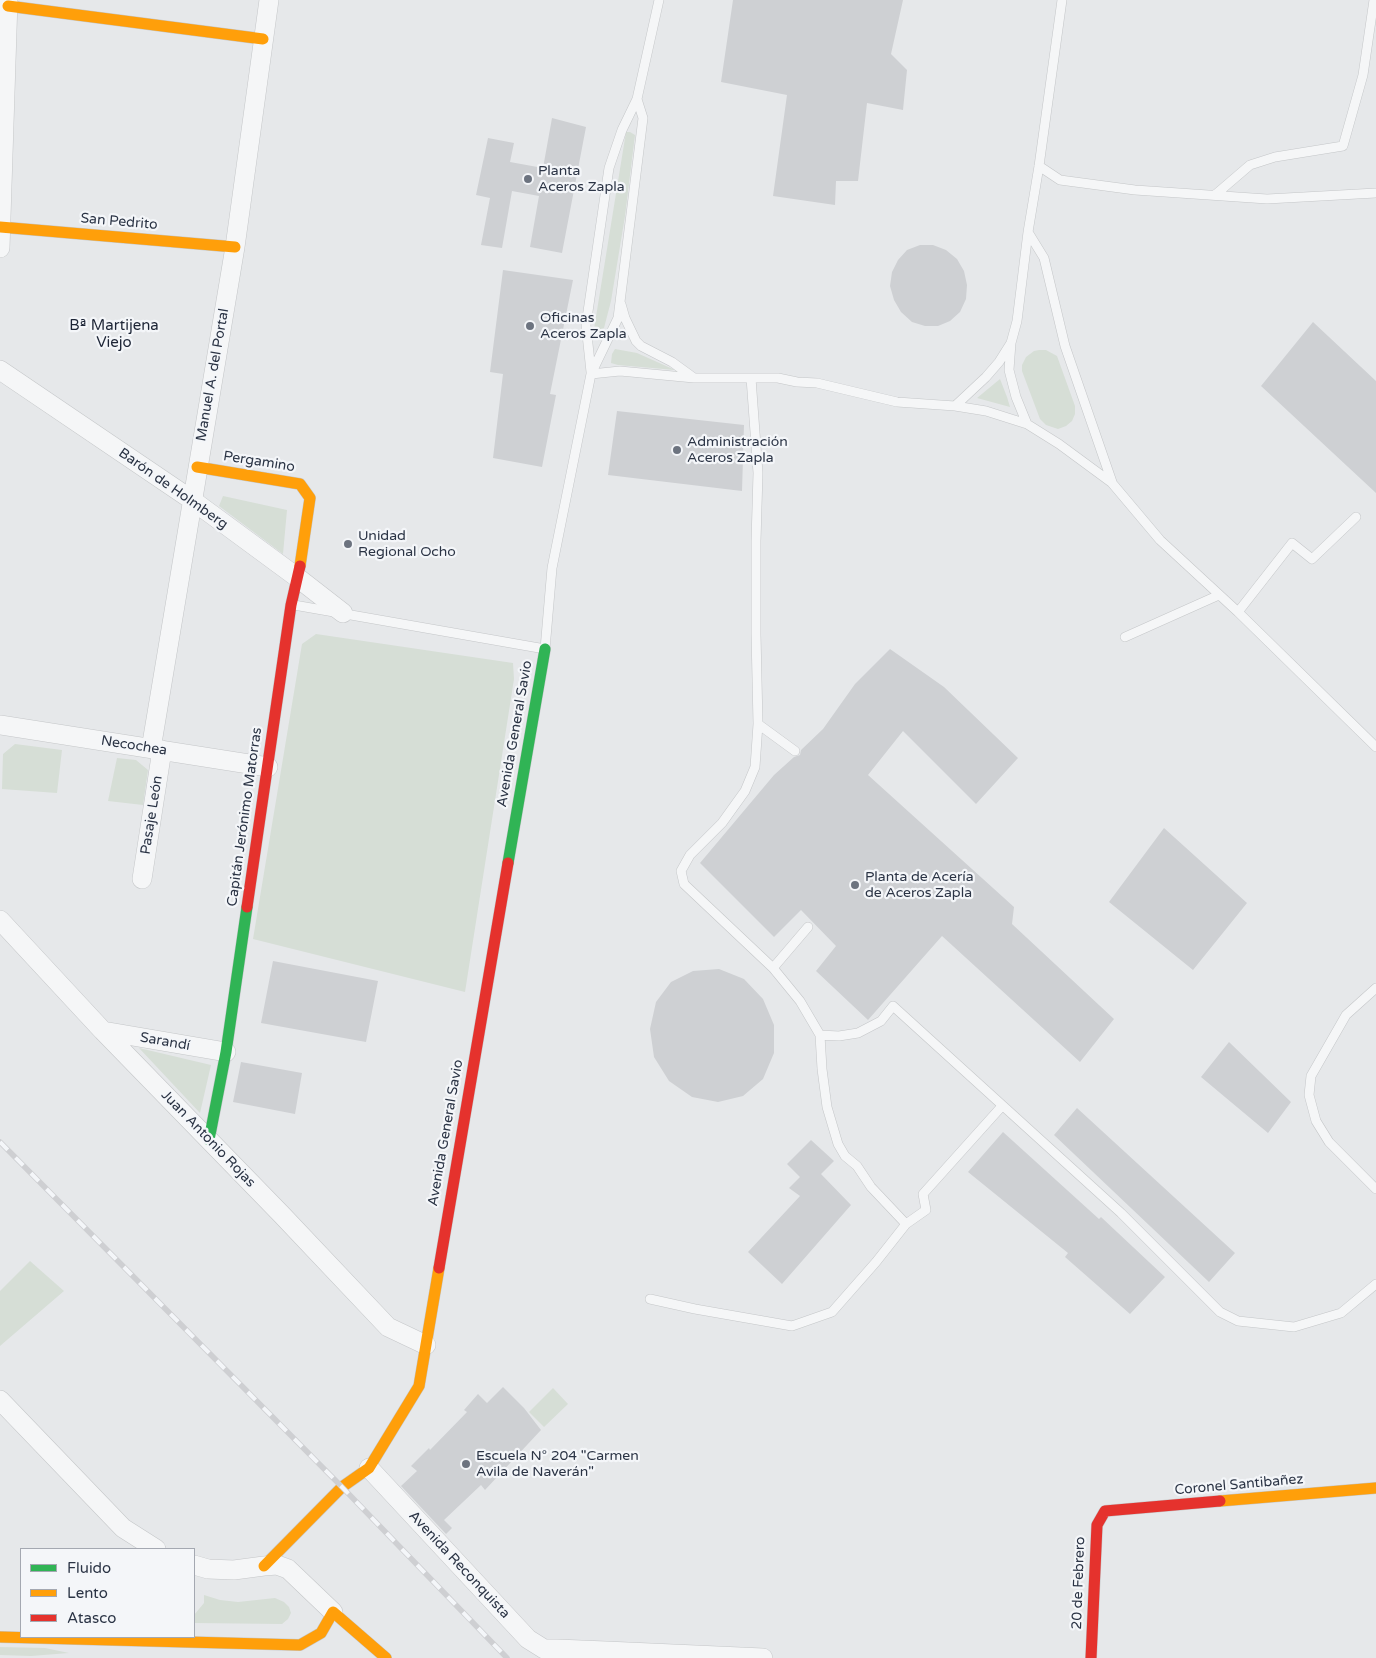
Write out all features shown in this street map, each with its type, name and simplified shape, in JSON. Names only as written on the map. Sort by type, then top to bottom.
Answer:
[{"type":"street","name":"Manuel A. del Portal","points":[[157,749],[197,467],[235,247],[269,0]]},
{"type":"street","points":[[0,248],[8,3],[263,39]]},
{"type":"street","name":"San Pedrito","points":[[1,228],[235,247]]},
{"type":"street","name":"Barón de Holmberg","points":[[0,370],[192,500],[343,613]]},
{"type":"street","name":"Pergamino","points":[[197,467],[300,484],[310,498]]},
{"type":"street","name":"Capitán Jerónimo Matorras","points":[[208,1140],[226,1052],[291,605],[298,578],[310,498]]},
{"type":"street","name":"Avenida General Savio","points":[[264,1566],[342,1487],[369,1468],[419,1386],[545,649]]},
{"type":"street","name":"Necochea","points":[[0,725],[268,767]]},
{"type":"street","name":"Pasaje León","points":[[142,879],[157,749]]},
{"type":"street","name":"Juan Antonio Rojas","points":[[0,920],[103,1031],[388,1327],[426,1345]]},
{"type":"street","name":"Sarandí","points":[[103,1031],[226,1052]]},
{"type":"street","points":[[0,1400],[123,1528],[154,1548]]},
{"type":"street","name":"Avenida Reconquista","points":[[369,1468],[528,1639],[544,1648],[562,1654],[763,1658]]},
{"type":"street","name":"Coronel Santibañez","points":[[1105,1511],[1376,1488]]},
{"type":"street","name":"20 de Febrero","points":[[1091,1658],[1097,1525],[1105,1511]]},
{"type":"street","points":[[195,1565],[208,1569],[234,1570],[277,1565],[288,1569],[333,1612],[386,1658]]},
{"type":"street","points":[[46,1638],[300,1645],[321,1633],[333,1612]]},
{"type":"street","points":[[0,1637],[20,1637]]},
{"type":"street","points":[[46,1638],[98,1651]]},
{"type":"lane","points":[[591,374],[586,325],[609,168],[622,130],[636,99],[659,0]]},
{"type":"lane","points":[[1027,424],[1016,396],[1009,370],[1011,343],[1017,321],[1062,0]]},
{"type":"lane","points":[[1216,195],[1250,165],[1274,157],[1343,146],[1363,75],[1374,0]]},
{"type":"lane","points":[[291,605],[545,649],[552,568],[591,374],[618,318],[643,118],[636,99]]},
{"type":"lane","points":[[1039,166],[1060,180],[1135,190],[1267,198],[1376,193]]},
{"type":"lane","points":[[1028,232],[1044,258],[1065,346],[1112,483]]},
{"type":"lane","points":[[620,299],[625,318],[636,341],[641,346],[672,362],[694,378]]},
{"type":"lane","points":[[955,406],[999,362],[1011,343]]},
{"type":"lane","points":[[591,374],[620,371],[694,378],[778,378],[817,383],[897,402],[955,406],[986,411],[1027,424],[1060,444],[1112,483],[1160,540],[1238,612],[1376,747]]},
{"type":"lane","points":[[751,378],[758,473],[756,541],[758,724],[755,767],[745,791],[722,823],[690,855],[681,871],[684,884],[773,968],[800,1001],[820,1035],[827,1107],[838,1144],[845,1156],[857,1166],[871,1187],[906,1224]]},
{"type":"lane","points":[[1238,612],[1292,543],[1312,559],[1356,517]]},
{"type":"lane","points":[[1126,637],[1219,595]]},
{"type":"lane","points":[[758,724],[795,750]]},
{"type":"lane","points":[[773,968],[808,927]]},
{"type":"lane","points":[[1376,988],[1346,1015],[1311,1076],[1309,1095],[1316,1121],[1329,1142],[1376,1189]]},
{"type":"lane","points":[[820,1035],[839,1036],[858,1033],[881,1021],[894,1006],[1121,1213],[1220,1312],[1238,1321],[1294,1327],[1341,1313],[1376,1284]]},
{"type":"lane","points":[[650,1299],[792,1326],[832,1312],[906,1224],[926,1210],[923,1194],[1002,1106]]},
{"type":"shaded area","points":[[626,132],[635,135],[625,216],[611,301],[604,328],[601,330],[594,329]]},
{"type":"shaded area","points":[[615,349],[637,353],[675,370],[611,363],[612,354]]},
{"type":"shaded area","points":[[1039,350],[1046,350],[1057,356],[1075,406],[1075,414],[1072,421],[1058,429],[1046,425],[1040,419],[1022,371],[1022,365],[1026,357]]},
{"type":"shaded area","points":[[1000,379],[1010,407],[977,398]]},
{"type":"shaded area","points":[[223,496],[287,510],[283,554],[219,506]]},
{"type":"shaded area","points":[[316,634],[513,663],[514,679],[465,992],[253,939],[302,644]]},
{"type":"shaded area","points":[[15,744],[62,750],[57,793],[2,789],[3,754]]},
{"type":"shaded area","points":[[117,758],[136,760],[148,770],[143,805],[108,801]]},
{"type":"shaded area","points":[[139,1048],[211,1065],[200,1113]]},
{"type":"shaded area","points":[[30,1261],[64,1291],[0,1346],[0,1291]]},
{"type":"shaded area","points":[[553,1388],[568,1404],[544,1427],[529,1412]]},
{"type":"shaded area","points":[[204,1595],[220,1600],[238,1602],[275,1598],[284,1602],[289,1607],[291,1613],[282,1624],[195,1623],[195,1614],[204,1603]]},
{"type":"shaded area","points":[[0,1647],[45,1648],[69,1653],[31,1656],[0,1655]]},
{"type":"building","points":[[733,0],[903,0],[891,54],[907,70],[903,110],[867,103],[858,181],[836,181],[835,205],[773,196],[787,95],[721,82]]},
{"type":"building","name":"Planta Aceros Zapla","points":[[552,118],[586,127],[562,253],[530,247],[539,196],[512,191],[502,248],[481,245],[490,198],[476,195],[488,138],[514,143],[510,162],[543,168]]},
{"type":"building","points":[[920,245],[933,245],[946,250],[957,259],[964,271],[967,285],[966,299],[960,312],[950,321],[938,326],[925,326],[912,322],[901,312],[894,300],[890,286],[892,272],[898,260],[907,250]]},
{"type":"building","name":"Oficinas Aceros Zapla","points":[[503,270],[573,280],[550,394],[556,395],[542,467],[493,458],[503,374],[490,372]]},
{"type":"building","points":[[1313,322],[1376,381],[1376,493],[1261,386]]},
{"type":"building","name":"Administración Aceros Zapla","points":[[617,411],[744,425],[742,491],[608,475]]},
{"type":"building","name":"Planta de Acería de Aceros Zapla","points":[[890,649],[944,687],[1018,758],[976,804],[903,731],[868,775],[1014,907],[1012,924],[1114,1019],[1080,1062],[942,936],[868,1020],[816,971],[836,946],[801,910],[774,937],[700,863],[774,775],[794,757],[800,755],[801,750],[823,729],[855,684]]},
{"type":"building","points":[[1164,828],[1247,903],[1193,970],[1109,902]]},
{"type":"building","points":[[273,961],[378,981],[366,1042],[261,1023]]},
{"type":"building","points":[[719,969],[744,979],[763,999],[774,1025],[774,1053],[763,1079],[743,1096],[718,1102],[692,1097],[669,1081],[654,1057],[650,1029],[656,1002],[671,982],[693,971]]},
{"type":"building","points":[[1229,1042],[1291,1102],[1268,1133],[1201,1077]]},
{"type":"building","points":[[241,1062],[302,1073],[295,1114],[233,1102]]},
{"type":"building","points":[[1077,1108],[1235,1253],[1209,1282],[1054,1135]]},
{"type":"building","points":[[1003,1132],[1099,1219],[1101,1217],[1165,1277],[1130,1314],[1065,1257],[1068,1253],[968,1172]]},
{"type":"building","points":[[811,1140],[834,1161],[821,1174],[851,1205],[782,1284],[748,1252],[800,1196],[789,1188],[800,1177],[787,1164]]},
{"type":"building","points":[[503,1387],[524,1408],[541,1430],[485,1490],[481,1485],[444,1520],[452,1528],[446,1534],[401,1486],[417,1471],[411,1466],[429,1448],[430,1450],[467,1412],[464,1410],[478,1394],[487,1403]]},
{"type":"railway","points":[[0,1142],[342,1487],[507,1658]]},
{"type":"traffic: fast","points":[[508,863],[545,649]]},
{"type":"traffic: fast","points":[[209,1140],[226,1052],[247,907]]},
{"type":"traffic: slow","points":[[8,6],[263,39]]},
{"type":"traffic: slow","points":[[0,227],[235,247]]},
{"type":"traffic: slow","points":[[197,467],[300,484],[310,498],[300,566]]},
{"type":"traffic: slow","points":[[264,1566],[342,1487],[369,1468],[419,1386],[439,1268]]},
{"type":"traffic: slow","points":[[1220,1501],[1376,1488]]},
{"type":"traffic: slow","points":[[38,1638],[300,1645],[321,1633],[333,1612],[386,1658]]},
{"type":"traffic: slow","points":[[0,1637],[20,1638]]},
{"type":"traffic: jam","points":[[247,907],[291,605],[300,566]]},
{"type":"traffic: jam","points":[[439,1268],[508,863]]},
{"type":"traffic: jam","points":[[1091,1658],[1097,1525],[1105,1511],[1220,1501]]},
{"type":"place","name":"Planta Aceros Zapla","points":[[528,179]]},
{"type":"place","name":"Oficinas Aceros Zapla","points":[[530,326]]},
{"type":"place","name":"Administración Aceros Zapla","points":[[677,450]]},
{"type":"place","name":"Unidad Regional Ocho","points":[[348,544]]},
{"type":"place","name":"Planta de Acería de Aceros Zapla","points":[[855,885]]},
{"type":"place","name":"Escuela N° 204 \"Carmen Avila de Naverán\"","points":[[466,1464]]},
{"type":"district","name":"Bª Martijena Viejo","points":[[114,334]]}]
